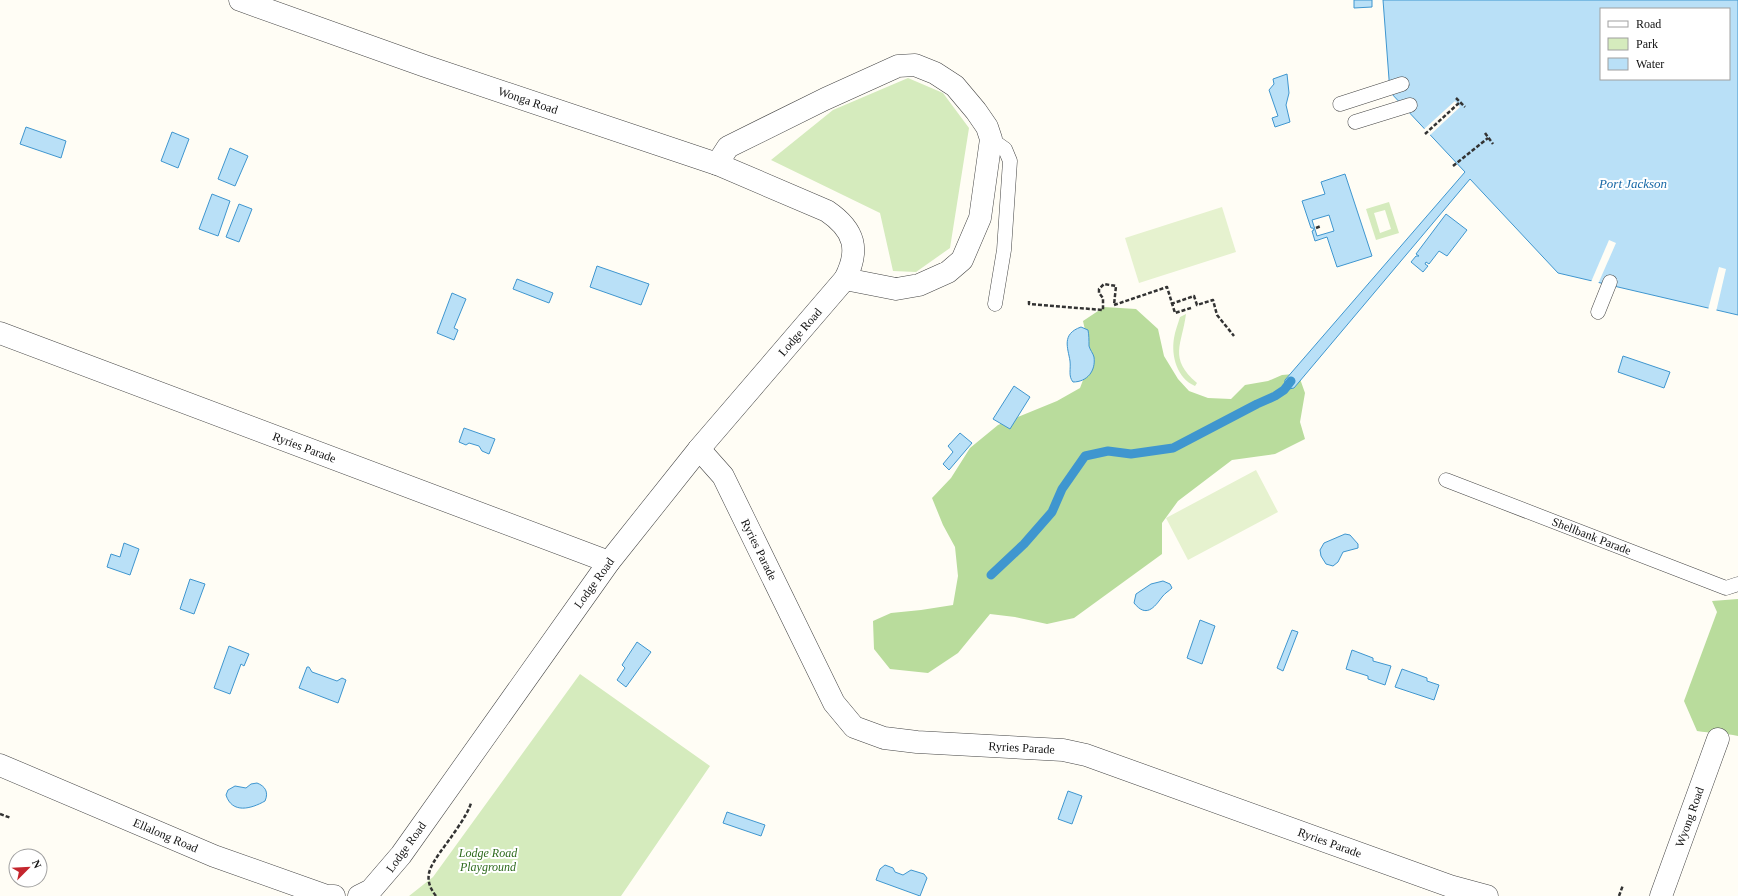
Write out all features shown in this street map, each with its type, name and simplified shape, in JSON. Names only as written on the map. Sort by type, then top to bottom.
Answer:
[{"type":"street","name":"Wonga Road","points":[[240,0],[425,66],[716,164],[814,205]]},
{"type":"street","points":[[716,164],[728,147],[832,96],[898,66],[915,65],[935,73],[955,86],[987,127],[991,139],[980,218],[962,260],[948,272],[911,287],[896,289],[845,280]]},
{"type":"street","name":"Lodge Road","points":[[359,896],[371,890],[401,855],[609,562],[699,449],[845,280],[852,266],[854,243],[848,229],[840,220],[814,205]]},
{"type":"street","name":"Ryries Parade","points":[[0,333],[609,562]]},
{"type":"street","name":"Ryries Parade","points":[[699,449],[723,476],[834,703],[854,727],[884,738],[916,742],[1063,750],[1086,755],[1450,886],[1487,896]]},
{"type":"street","name":"Wyong Road","points":[[1661,896],[1718,739]]},
{"type":"street","name":"Ellalong Road","points":[[0,764],[214,856],[327,896],[334,896]]},
{"type":"lane","points":[[1340,104],[1402,84]]},
{"type":"lane","points":[[1355,122],[1410,105]]},
{"type":"lane","points":[[991,139],[1005,150],[1010,161],[1004,250],[995,304]]},
{"type":"lane","points":[[1598,312],[1610,282]]},
{"type":"lane","name":"Shellbank Parade","points":[[1446,480],[1726,588],[1738,584]]},
{"type":"path","points":[[1456,98],[1459,103],[1465,107]]},
{"type":"path","points":[[1425,134],[1459,103]]},
{"type":"path","points":[[1485,133],[1493,144]]},
{"type":"path","points":[[1453,166],[1488,138]]},
{"type":"path","points":[[1316,228],[1321,226]]},
{"type":"path","points":[[1029,301],[1029,304],[1103,310],[1103,298],[1098,289],[1104,284],[1116,286],[1114,304],[1167,287],[1175,313],[1191,308]]},
{"type":"path","points":[[1171,304],[1194,296],[1197,305],[1213,300],[1217,315],[1234,336]]},
{"type":"path","points":[[0,814],[11,818]]},
{"type":"path","points":[[1619,896],[1622,885]]},
{"type":"green space","points":[[908,78],[943,93],[969,128],[950,248],[916,272],[893,271],[880,213],[771,160],[833,110]]},
{"type":"green space","points":[[1389,202],[1399,233],[1376,240],[1366,209]],"holes":[[[1385,210],[1391,229],[1380,233],[1374,213]]]},
{"type":"green space","points":[[1222,207],[1236,252],[1139,283],[1125,238]]},
{"type":"green space","points":[[1104,307],[1136,309],[1158,329],[1164,356],[1178,379],[1189,391],[1208,398],[1231,399],[1245,385],[1268,381],[1282,375],[1294,374],[1299,376],[1305,393],[1300,422],[1305,439],[1275,454],[1232,460],[1178,501],[1162,523],[1162,554],[1074,618],[1047,624],[1015,617],[990,614],[958,653],[928,673],[890,669],[874,649],[873,621],[891,613],[953,605],[958,576],[955,547],[943,525],[932,498],[951,478],[970,448],[998,425],[1057,401],[1080,388],[1088,367],[1087,339],[1083,321]]},
{"type":"green space","points":[[1186,314],[1179,351],[1182,366],[1197,383],[1195,386],[1184,378],[1180,372],[1173,352],[1174,335],[1180,317]]},
{"type":"green space","points":[[1256,470],[1278,512],[1188,560],[1166,518]]},
{"type":"green space","points":[[1738,599],[1738,736],[1697,731],[1684,701],[1717,612],[1712,601]]},
{"type":"green space","name":"Lodge Road Playground","points":[[580,674],[710,766],[621,896],[409,896],[433,877]]},
{"type":"water","points":[[1354,0],[1372,0],[1372,7],[1354,8]]},
{"type":"water","name":"Port Jackson","points":[[1383,0],[1738,0],[1738,315],[1558,273],[1470,179],[1294,388],[1284,390],[1285,380],[1465,172],[1390,92]]},
{"type":"water","points":[[1287,74],[1289,93],[1286,105],[1290,122],[1275,127],[1272,118],[1278,116],[1269,90],[1274,84],[1273,79]]},
{"type":"water","points":[[26,127],[66,141],[61,158],[20,144]]},
{"type":"water","points":[[172,132],[189,139],[178,168],[161,161]]},
{"type":"water","points":[[230,148],[248,156],[235,186],[218,179]]},
{"type":"water","points":[[1345,174],[1372,256],[1337,267],[1327,237],[1315,241],[1312,231],[1314,230],[1311,228],[1302,201],[1325,194],[1321,182]],"holes":[[[1329,215],[1334,231],[1317,236],[1312,220]]]},
{"type":"water","points":[[212,194],[230,201],[218,236],[199,229]]},
{"type":"water","points":[[239,204],[252,209],[239,242],[226,237]]},
{"type":"water","points":[[1446,214],[1467,230],[1447,256],[1439,251],[1429,264],[1426,262],[1425,264],[1428,266],[1423,272],[1411,262],[1416,256],[1419,256],[1416,254]]},
{"type":"water","points":[[597,266],[649,284],[641,305],[590,287]]},
{"type":"water","points":[[517,279],[553,293],[549,303],[513,289]]},
{"type":"water","points":[[452,293],[466,299],[454,328],[458,330],[454,340],[437,333]]},
{"type":"water","points":[[1081,327],[1088,330],[1089,346],[1094,356],[1094,367],[1090,375],[1086,378],[1078,382],[1073,382],[1070,375],[1070,361],[1067,342],[1071,333]]},
{"type":"water","points":[[1623,356],[1670,372],[1664,388],[1618,372]]},
{"type":"water","points":[[1014,386],[1030,397],[1010,429],[993,419]]},
{"type":"water","points":[[464,428],[495,439],[489,454],[482,451],[479,446],[469,443],[466,445],[459,442]]},
{"type":"water","points":[[960,433],[972,443],[949,470],[943,464],[953,452],[948,446]]},
{"type":"water","points":[[1345,534],[1350,535],[1358,544],[1358,548],[1343,552],[1338,562],[1333,566],[1326,564],[1321,556],[1320,550],[1324,543]]},
{"type":"water","points":[[124,543],[139,549],[130,575],[107,567],[111,554],[120,557]]},
{"type":"water","points":[[190,579],[205,584],[194,614],[180,609]]},
{"type":"water","points":[[1163,581],[1170,584],[1172,588],[1150,610],[1146,611],[1138,608],[1134,603],[1136,594],[1151,584]]},
{"type":"water","points":[[1200,620],[1215,626],[1202,664],[1187,658]]},
{"type":"water","points":[[1292,630],[1298,632],[1283,671],[1277,668]]},
{"type":"water","points":[[637,642],[651,652],[626,687],[617,680],[625,668],[622,665]]},
{"type":"water","points":[[229,646],[249,654],[244,666],[241,664],[230,694],[214,688]]},
{"type":"water","points":[[1352,650],[1373,658],[1373,661],[1391,666],[1385,685],[1368,679],[1368,676],[1346,669]]},
{"type":"water","points":[[307,667],[309,667],[312,672],[337,681],[342,678],[346,680],[338,703],[299,688]]},
{"type":"water","points":[[1402,669],[1427,678],[1427,681],[1439,685],[1434,700],[1395,687]]},
{"type":"water","points":[[257,783],[266,790],[267,795],[265,801],[248,808],[242,808],[233,805],[229,801],[226,795],[228,790],[235,786],[246,788],[251,784]]},
{"type":"water","points":[[1068,791],[1082,796],[1072,824],[1058,819]]},
{"type":"water","points":[[727,812],[765,825],[761,836],[723,823]]},
{"type":"water","points":[[885,865],[893,868],[895,872],[903,875],[911,870],[924,874],[927,878],[920,896],[876,880],[880,869]]},
{"type":"pier","points":[[1455,101],[1460,107],[1429,136],[1423,130]]},
{"type":"pier","points":[[1609,240],[1616,243],[1598,284],[1591,282]]},
{"type":"pier","points":[[1719,267],[1726,269],[1716,312],[1708,310]]},
{"type":"waterway","points":[[991,575],[1024,544],[1052,512],[1062,489],[1085,456],[1108,451],[1131,454],[1173,448],[1275,396],[1284,390],[1291,381]]}]
